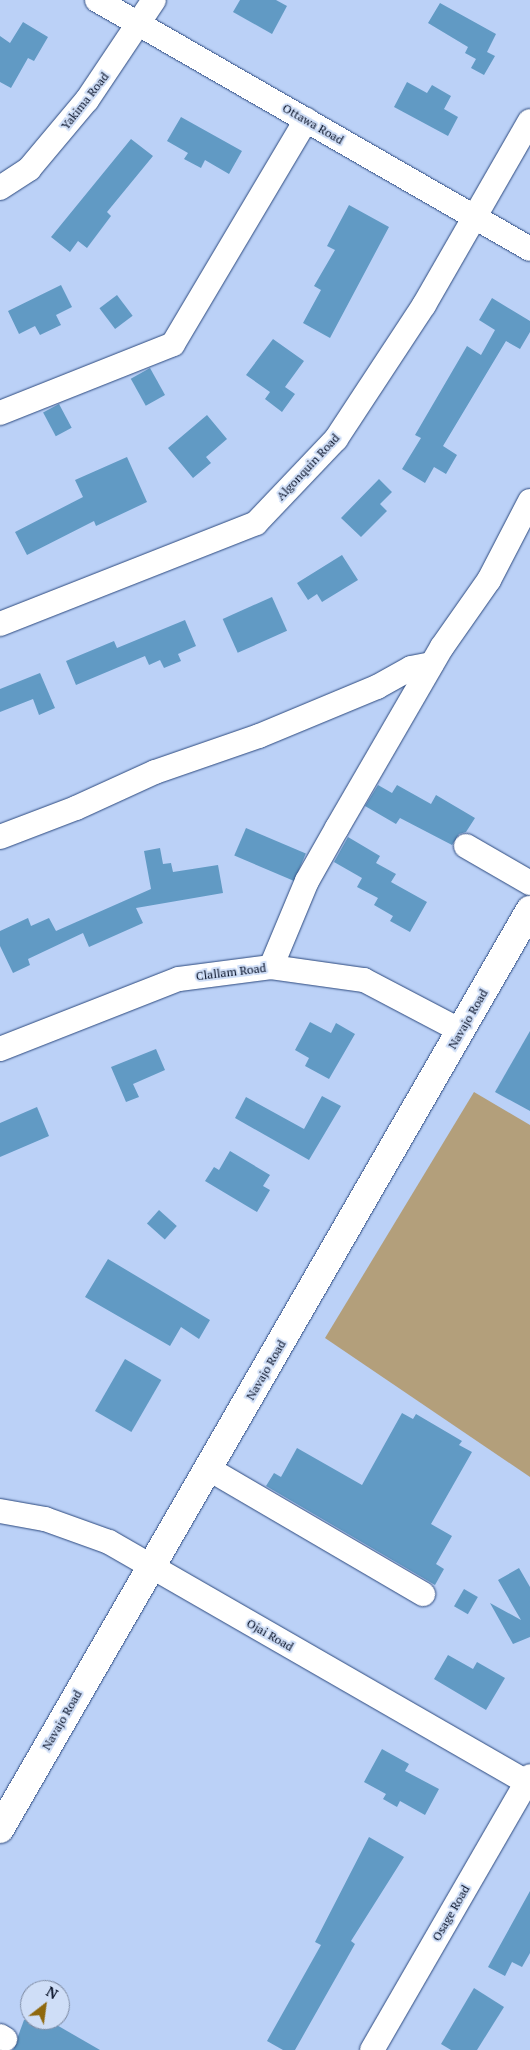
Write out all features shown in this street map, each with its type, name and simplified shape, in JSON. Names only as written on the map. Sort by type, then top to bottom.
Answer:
[{"type":"main road","name":"Navajo Road","points":[[0,1829],[530,910]]},
{"type":"street","name":"Ottawa Road","points":[[97,0],[530,249]]},
{"type":"street","name":"Yakima Road","points":[[0,188],[29,169],[87,100],[140,25],[154,0]]},
{"type":"street","points":[[0,413],[173,344],[306,120]]},
{"type":"street","name":"Algonquin Road","points":[[0,624],[256,523],[336,439],[424,305],[530,122]]},
{"type":"street","points":[[271,967],[308,881],[432,664],[489,580],[530,501]]},
{"type":"street","points":[[0,837],[76,808],[155,772],[259,736],[377,687],[411,668],[432,664]]},
{"type":"street","points":[[466,846],[530,883]]},
{"type":"street","name":"Clallam Road","points":[[0,1049],[179,979],[271,967],[364,980],[461,1031]]},
{"type":"street","points":[[209,1469],[423,1594]]},
{"type":"street","name":"Ojai Road","points":[[0,1510],[45,1519],[109,1542],[529,1781]]},
{"type":"street","name":"Osage Road","points":[[372,2050],[529,1781]]},
{"type":"shaded area","points":[[474,1092],[530,1125],[530,1477],[325,1338]]},
{"type":"building","points":[[240,0],[276,0],[287,6],[272,34],[233,12]]},
{"type":"building","points":[[440,3],[496,34],[487,52],[495,56],[484,75],[471,68],[476,59],[465,53],[468,47],[428,23]]},
{"type":"building","points":[[23,22],[48,37],[34,61],[28,58],[11,88],[0,82],[0,36],[10,43]]},
{"type":"building","points":[[407,82],[427,93],[432,85],[451,96],[444,109],[458,117],[448,136],[394,107]]},
{"type":"building","points":[[181,117],[242,151],[229,174],[205,160],[201,168],[184,159],[188,153],[167,141]]},
{"type":"building","points":[[131,139],[153,156],[107,212],[111,216],[87,248],[78,241],[70,252],[51,237]]},
{"type":"building","points":[[349,205],[389,227],[330,338],[303,323],[321,290],[314,286],[335,250],[327,246]]},
{"type":"building","points":[[61,285],[72,307],[56,315],[61,325],[40,335],[35,326],[19,334],[8,311]]},
{"type":"building","points":[[117,295],[133,316],[115,329],[99,308]]},
{"type":"building","points":[[492,298],[530,321],[530,332],[520,349],[506,341],[443,446],[457,455],[446,474],[434,467],[425,483],[402,469],[421,438],[415,435],[467,346],[481,355],[495,330],[479,320]]},
{"type":"building","points":[[273,339],[304,361],[285,387],[295,394],[282,412],[265,399],[270,392],[246,375]]},
{"type":"building","points":[[150,368],[165,395],[146,406],[131,379]]},
{"type":"building","points":[[59,404],[72,428],[56,436],[43,412]]},
{"type":"building","points":[[207,415],[227,439],[206,457],[211,463],[193,478],[168,448]]},
{"type":"building","points":[[127,457],[147,502],[96,526],[94,521],[27,555],[15,532],[83,497],[75,480]]},
{"type":"building","points":[[379,479],[392,492],[380,504],[387,511],[361,537],[341,518]]},
{"type":"building","points":[[342,555],[358,580],[322,602],[317,594],[308,600],[297,583]]},
{"type":"building","points":[[272,597],[287,631],[238,653],[223,619]]},
{"type":"building","points":[[185,620],[196,646],[178,654],[181,661],[164,668],[160,660],[149,665],[145,656],[76,685],[66,661],[114,641],[117,648]]},
{"type":"building","points":[[40,673],[55,708],[39,715],[33,699],[0,712],[0,689]]},
{"type":"building","points":[[378,785],[392,793],[397,785],[431,804],[436,795],[475,818],[466,832],[459,834],[452,845],[400,818],[396,824],[365,806]]},
{"type":"building","points":[[246,828],[306,853],[294,881],[234,856]]},
{"type":"building","points":[[348,837],[380,856],[376,863],[396,874],[391,882],[427,902],[410,932],[390,921],[393,916],[374,905],[378,898],[357,887],[362,878],[334,862]]},
{"type":"building","points":[[160,848],[163,864],[171,863],[173,872],[218,865],[223,893],[136,908],[143,923],[89,947],[83,933],[28,959],[30,965],[13,973],[0,946],[0,931],[28,918],[31,926],[49,918],[56,931],[151,889],[144,851]]},
{"type":"building","points":[[310,1022],[331,1033],[336,1023],[355,1034],[329,1079],[305,1066],[309,1058],[295,1050]]},
{"type":"building","points":[[530,1031],[530,1111],[495,1092]]},
{"type":"building","points":[[156,1049],[165,1070],[133,1084],[139,1097],[126,1102],[111,1067]]},
{"type":"building","points":[[322,1096],[341,1106],[309,1160],[235,1118],[246,1097],[304,1129]]},
{"type":"building","points":[[37,1107],[49,1136],[0,1157],[0,1123]]},
{"type":"building","points":[[230,1151],[270,1175],[263,1186],[270,1190],[257,1212],[205,1181],[214,1167],[219,1170]]},
{"type":"building","points":[[159,1210],[177,1226],[165,1239],[147,1223]]},
{"type":"building","points":[[108,1259],[210,1320],[199,1339],[181,1327],[170,1346],[85,1297]]},
{"type":"building","points":[[125,1359],[161,1380],[131,1432],[95,1411]]},
{"type":"building","points":[[402,1413],[413,1419],[416,1414],[462,1441],[459,1445],[472,1452],[431,1524],[452,1536],[436,1564],[444,1569],[435,1585],[266,1486],[274,1473],[281,1477],[297,1448],[362,1485]]},
{"type":"building","points":[[519,1568],[530,1587],[530,1637],[513,1644],[490,1603],[521,1620],[498,1580]]},
{"type":"building","points":[[464,1589],[478,1597],[468,1614],[454,1606]]},
{"type":"building","points":[[448,1655],[473,1669],[477,1662],[505,1678],[486,1710],[434,1679]]},
{"type":"building","points":[[382,1749],[409,1764],[405,1771],[439,1789],[425,1815],[400,1801],[397,1807],[383,1799],[386,1794],[364,1782]]},
{"type":"building","points":[[369,1837],[404,1857],[351,1941],[355,1944],[295,2050],[283,2050],[267,2041],[321,1945],[315,1942]]},
{"type":"building","points":[[530,1891],[530,1953],[522,1967],[512,1962],[505,1976],[488,1967]]},
{"type":"building","points":[[474,1988],[504,2007],[477,2050],[451,2050],[441,2044]]},
{"type":"building","points":[[20,2030],[65,2030],[100,2050],[13,2050]]}]
